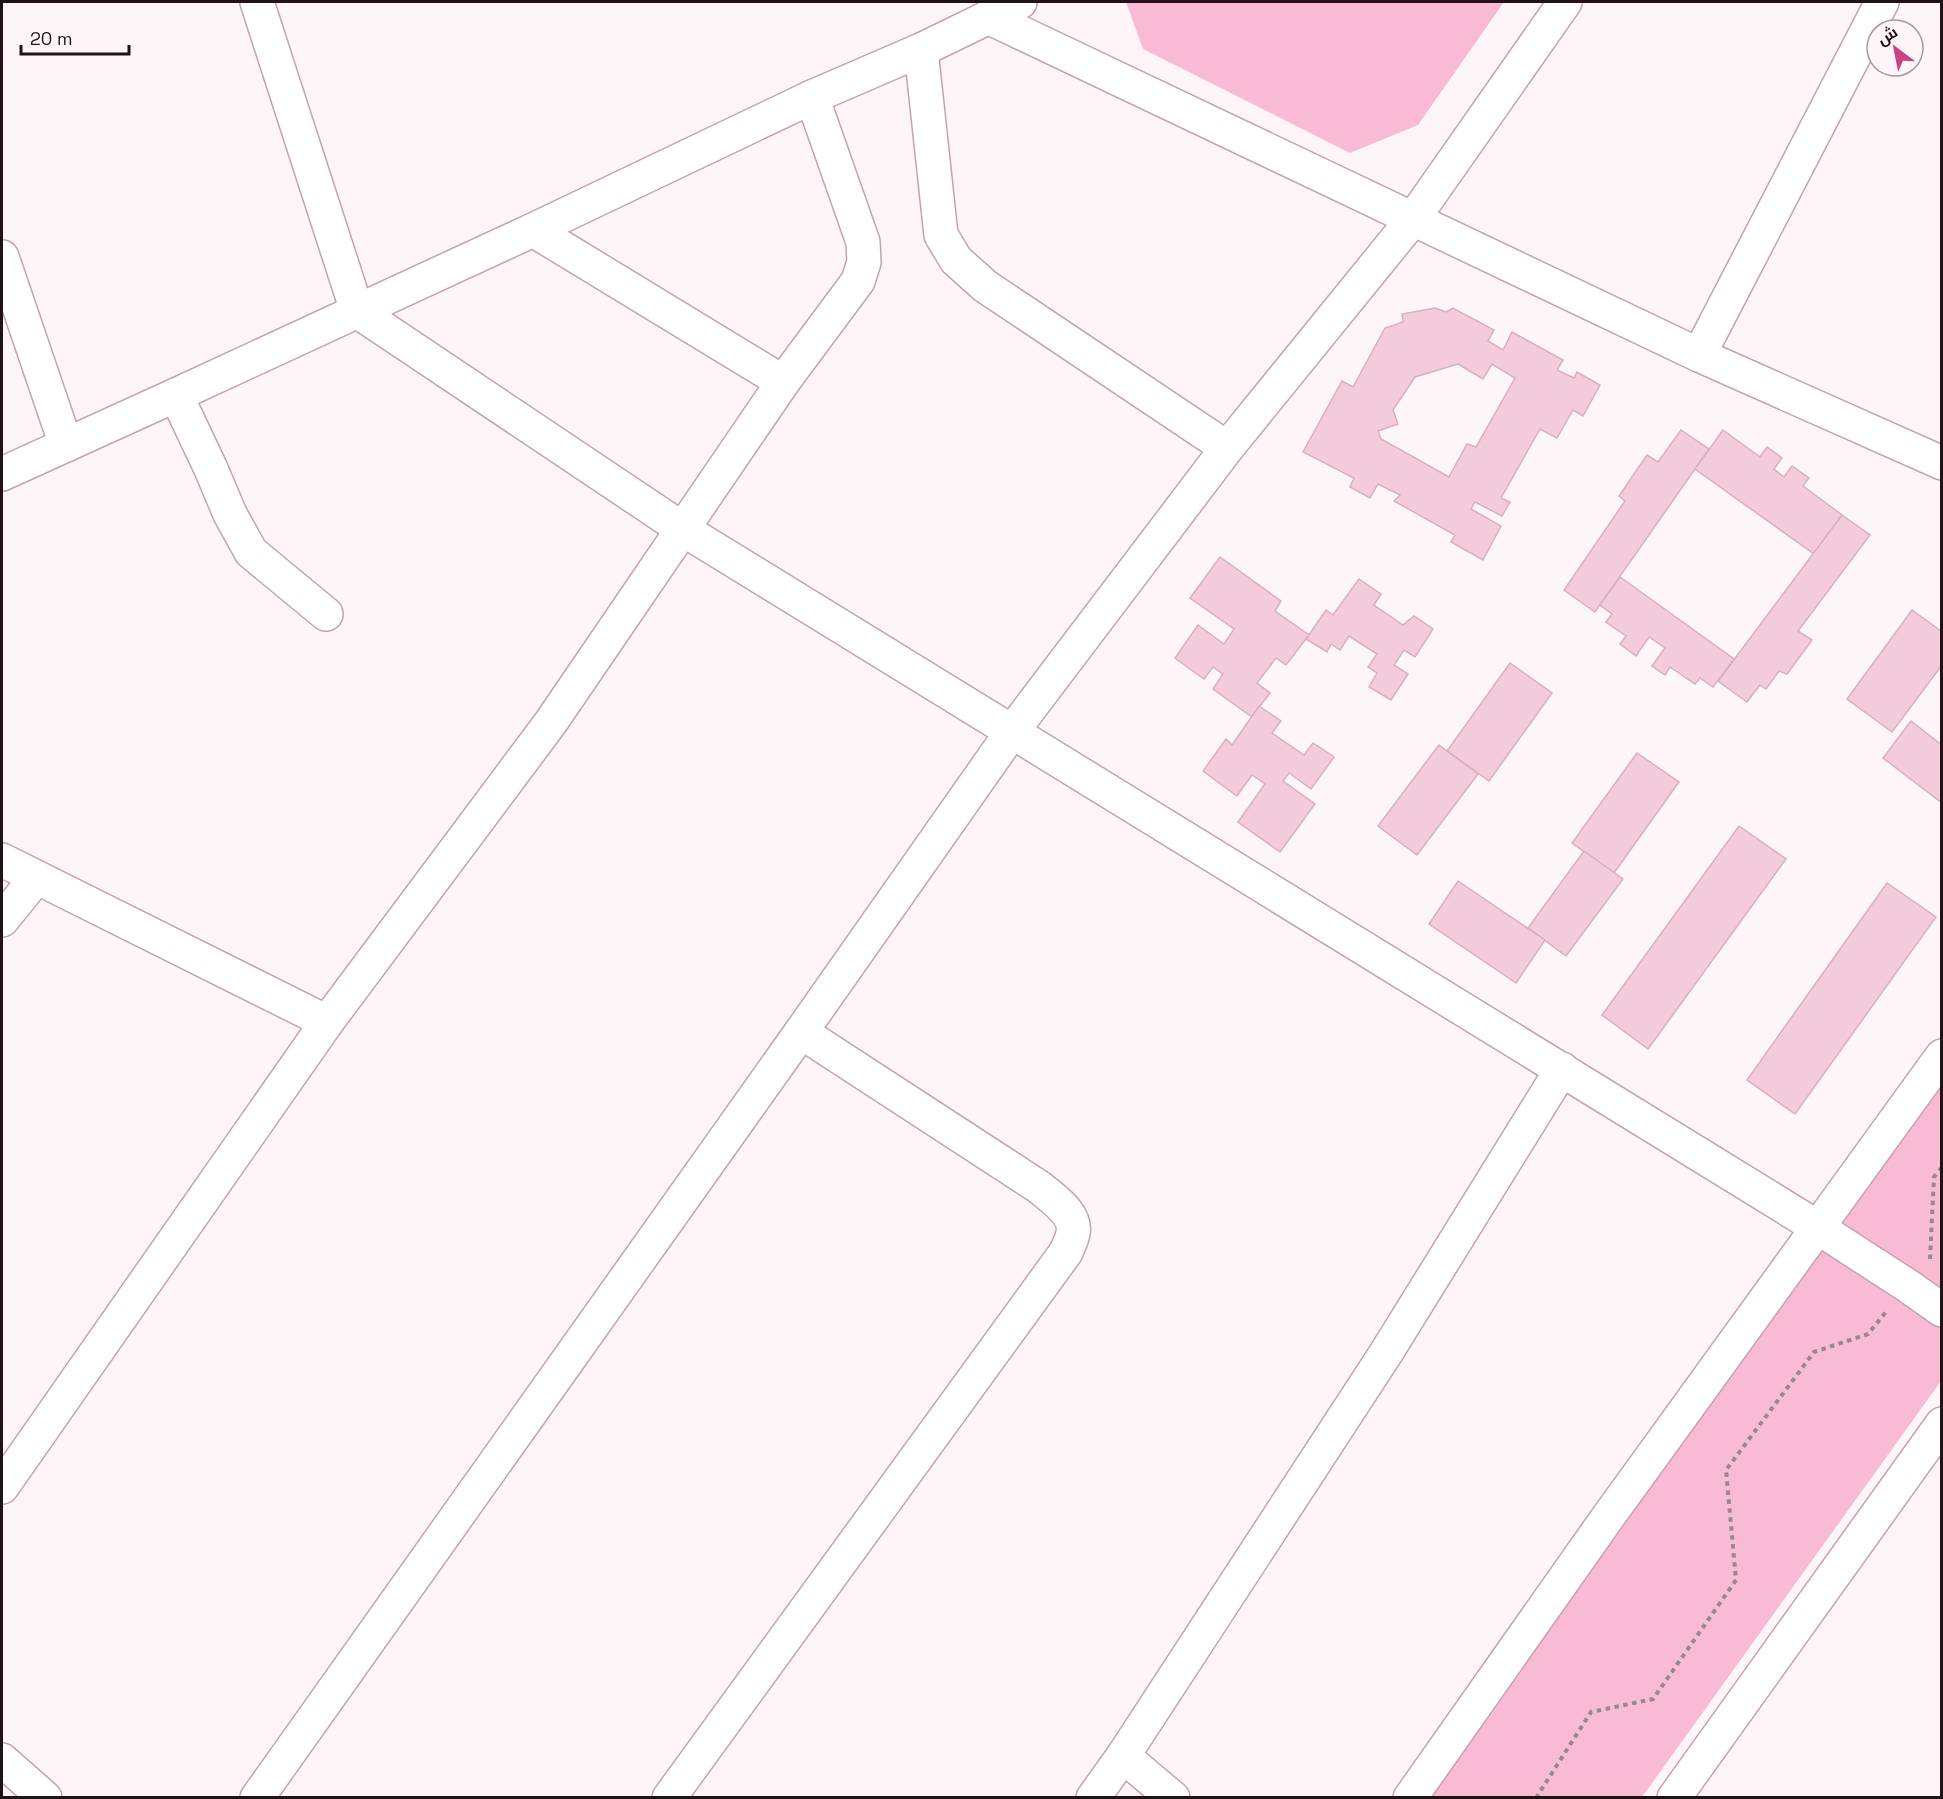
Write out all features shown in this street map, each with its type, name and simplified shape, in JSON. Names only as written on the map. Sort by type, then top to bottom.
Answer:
[{"type":"street","points":[[257,2],[357,311],[684,530],[1817,1227],[1941,1310]]},
{"type":"street","points":[[2,474],[533,230],[812,97],[921,50],[1020,2]]},
{"type":"street","points":[[257,1797],[1011,733],[1227,448],[1413,219],[1565,2]]},
{"type":"street","points":[[1699,355],[1882,2]]},
{"type":"street","points":[[988,17],[1699,355],[1941,463]]},
{"type":"street","points":[[921,50],[941,235],[957,260],[985,286],[1227,448]]},
{"type":"street","points":[[2,1487],[327,1022],[551,722],[783,382],[858,281],[864,262],[863,242],[812,97]]},
{"type":"street","points":[[533,230],[783,382]]},
{"type":"street","points":[[2,257],[66,445]]},
{"type":"street","points":[[176,395],[230,513],[251,552],[326,614]]},
{"type":"street","points":[[2,860],[327,1022]]},
{"type":"street","points":[[2,920],[36,878]]},
{"type":"street","points":[[669,1797],[1066,1252],[1074,1233],[1072,1220],[1061,1206],[1039,1187],[801,1032]]},
{"type":"street","points":[[1410,1797],[1608,1517],[1941,1056]]},
{"type":"street","points":[[1093,1797],[1123,1756],[1380,1363],[1562,1069]]},
{"type":"street","points":[[1674,1797],[1941,1424]]},
{"type":"street","points":[[1123,1756],[1173,1797]]},
{"type":"street","points":[[2,1760],[45,1797]]},
{"type":"path","points":[[1536,1797],[1591,1712],[1653,1699],[1736,1580],[1726,1470],[1814,1352],[1868,1334],[1908,1286],[1930,1264],[1934,1178],[1941,1167]]},
{"type":"shaded area","points":[[1126,2],[1504,2],[1418,125],[1350,153],[1143,49]]},
{"type":"shaded area","points":[[1941,1071],[1941,1381],[1642,1797],[1413,1798]]},
{"type":"building","points":[[1435,308],[1446,312],[1453,308],[1494,330],[1488,341],[1503,350],[1512,332],[1563,360],[1557,370],[1574,378],[1577,372],[1600,385],[1583,416],[1573,410],[1557,438],[1540,429],[1501,498],[1510,502],[1502,516],[1475,502],[1471,509],[1501,526],[1483,560],[1451,542],[1455,535],[1394,501],[1400,495],[1378,484],[1370,498],[1350,487],[1354,478],[1303,452],[1342,381],[1353,387],[1385,328],[1403,322],[1402,314]],"holes":[[[1458,364],[1483,379],[1492,364],[1515,378],[1476,447],[1467,444],[1449,477],[1381,439],[1378,431],[1398,424],[1393,410],[1415,377]]]},
{"type":"building","points":[[1681,430],[1709,449],[1595,612],[1564,590],[1625,501],[1619,496],[1647,455],[1658,462]]},
{"type":"building","points":[[1723,430],[1760,457],[1767,447],[1782,458],[1774,469],[1784,477],[1792,466],[1809,478],[1803,486],[1842,515],[1814,554],[1695,469]]},
{"type":"building","points":[[1842,515],[1870,535],[1798,631],[1812,640],[1787,674],[1779,671],[1766,689],[1760,685],[1747,702],[1718,681]]},
{"type":"building","points":[[1220,557],[1281,601],[1275,611],[1309,635],[1286,665],[1276,658],[1257,683],[1270,693],[1252,717],[1213,689],[1223,674],[1213,667],[1204,679],[1175,658],[1198,625],[1224,644],[1234,629],[1190,598]]},
{"type":"building","points":[[1620,577],[1734,659],[1713,687],[1700,678],[1695,684],[1670,667],[1665,675],[1652,666],[1665,648],[1649,637],[1636,656],[1620,644],[1626,636],[1606,622],[1612,614],[1600,605]]},
{"type":"building","points":[[1359,579],[1381,594],[1374,605],[1403,625],[1414,616],[1433,629],[1415,657],[1404,650],[1394,665],[1408,674],[1391,700],[1369,687],[1377,673],[1368,667],[1377,654],[1349,636],[1340,650],[1331,644],[1327,652],[1306,639],[1326,610],[1333,615]]},
{"type":"building","points":[[1912,610],[1942,632],[1942,665],[1892,732],[1847,699]]},
{"type":"building","points":[[1510,663],[1552,693],[1489,781],[1447,751]]},
{"type":"building","points":[[1259,706],[1281,721],[1272,733],[1304,755],[1313,743],[1334,757],[1311,789],[1289,773],[1283,781],[1315,804],[1280,852],[1238,822],[1265,784],[1252,775],[1237,796],[1203,771],[1226,739],[1232,745]]},
{"type":"building","points":[[1911,721],[1942,745],[1942,803],[1883,758]]},
{"type":"building","points":[[1439,745],[1478,774],[1417,855],[1378,826]]},
{"type":"building","points":[[1637,753],[1679,782],[1614,873],[1572,843]]},
{"type":"building","points":[[1739,826],[1786,859],[1648,1049],[1602,1015]]},
{"type":"building","points":[[1584,851],[1623,879],[1566,956],[1528,928]]},
{"type":"building","points":[[1458,881],[1545,940],[1516,983],[1429,924]]},
{"type":"building","points":[[1887,883],[1936,917],[1795,1114],[1747,1080]]}]
